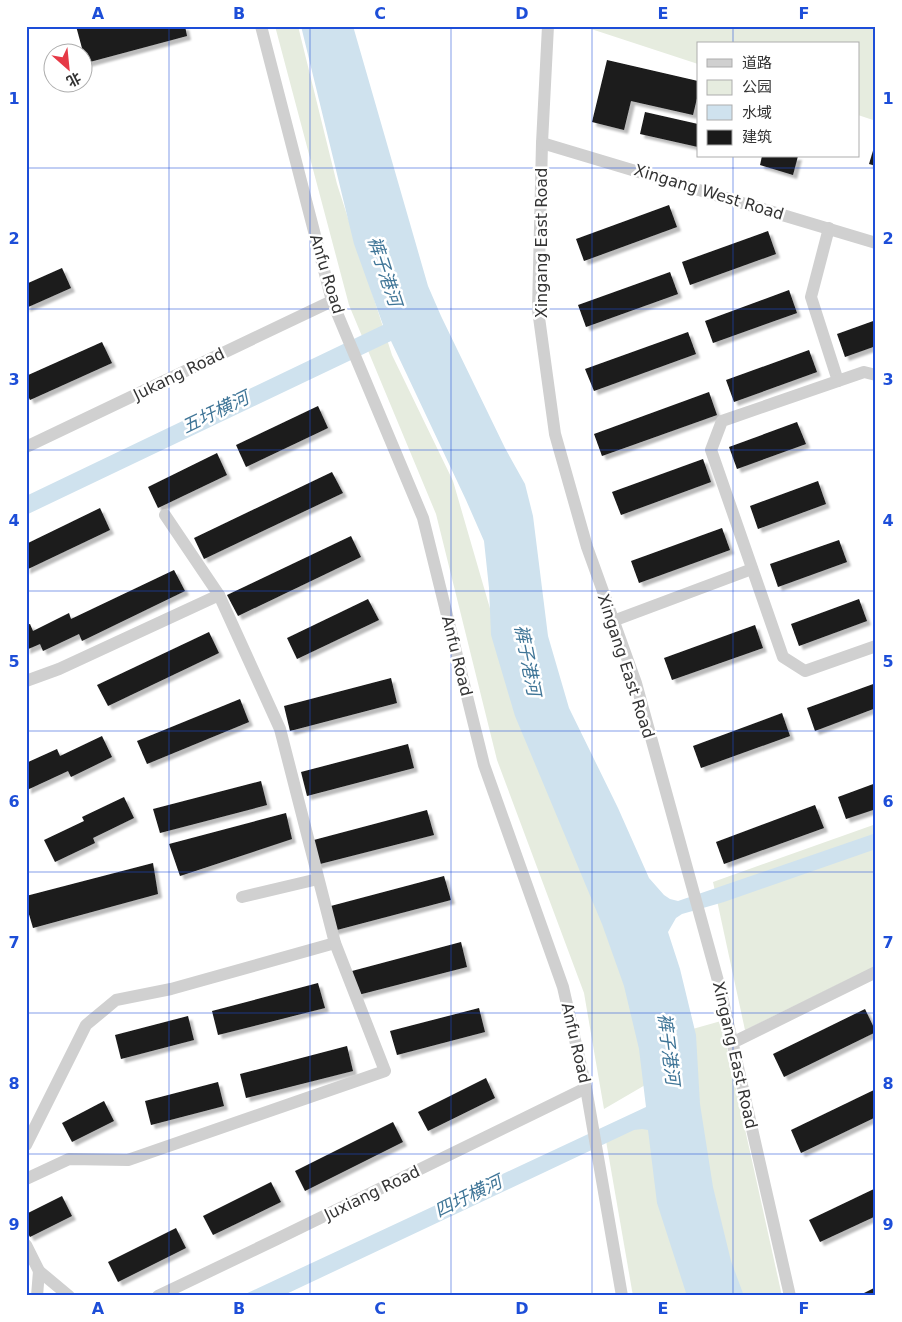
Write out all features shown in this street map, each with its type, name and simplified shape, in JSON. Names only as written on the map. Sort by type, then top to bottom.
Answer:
[{"type":"street","name":"Anfu Road","points":[[261,26],[332,301],[423,518],[484,766],[563,987],[586,1088],[622,1296]]},
{"type":"street","name":"Xingang East Road","points":[[548,26],[542,142],[538,310],[555,434],[587,547],[636,683],[700,914],[734,1042],[790,1296]]},
{"type":"street","name":"Xingang West Road","points":[[542,142],[876,242]]},
{"type":"street","points":[[829,228],[811,297],[838,381]]},
{"type":"street","name":"Jukang Road","points":[[26,447],[332,301]]},
{"type":"street","points":[[876,375],[864,372],[722,421],[710,450],[783,657],[806,671],[876,646]]},
{"type":"street","points":[[26,1179],[69,1159],[128,1160],[386,1071],[335,943],[280,730],[219,595],[165,515]]},
{"type":"street","points":[[613,621],[752,569]]},
{"type":"street","points":[[26,682],[59,669],[219,595]]},
{"type":"street","points":[[242,897],[318,879]]},
{"type":"street","points":[[26,1145],[86,1025],[116,1000],[170,989],[335,943]]},
{"type":"street","points":[[734,1042],[876,972]]},
{"type":"street","name":"Juxiang Road","points":[[158,1296],[586,1088]]},
{"type":"street","points":[[26,1245],[39,1271],[69,1296]]},
{"type":"street","points":[[37,1296],[39,1271]]},
{"type":"green space","points":[[275,26],[298,26],[337,184],[392,355],[453,481],[507,667],[620,929],[652,1081],[604,1109],[584,993],[497,760],[436,514],[349,305]]},
{"type":"green space","points":[[582,26],[876,26],[876,121],[860,116],[860,42],[697,42],[697,64]]},
{"type":"green space","points":[[876,824],[876,966],[745,1030],[713,882]]},
{"type":"green space","points":[[721,1021],[782,1296],[737,1296],[708,1205],[682,1032]]},
{"type":"green space","points":[[657,1112],[696,1296],[633,1296],[605,1135]]},
{"type":"water","points":[[301,26],[353,26],[428,286],[505,448],[525,484],[533,516],[548,636],[569,708],[618,808],[649,878],[664,895],[678,901],[876,833],[876,849],[724,902],[682,914],[676,918],[668,932],[680,969],[696,1035],[700,1104],[713,1187],[731,1261],[744,1296],[687,1296],[657,1203],[648,1130],[642,1129],[634,1130],[282,1296],[241,1296],[646,1107],[639,1049],[624,986],[602,924],[515,716],[491,635],[484,541],[391,341],[26,515],[26,496],[383,325],[354,244]]},
{"type":"building","points":[[76,26],[185,26],[187,36],[92,61],[92,42],[80,42]]},
{"type":"building","points":[[607,60],[697,81],[697,98],[693,115],[631,101],[624,130],[592,122]]},
{"type":"building","points":[[645,112],[697,124],[697,147],[640,134]]},
{"type":"building","points":[[876,144],[876,166],[869,164]]},
{"type":"building","points":[[762,158],[797,158],[793,175],[760,165]]},
{"type":"building","points":[[669,205],[677,227],[584,261],[576,239]]},
{"type":"building","points":[[768,231],[776,254],[690,285],[682,262]]},
{"type":"building","points":[[62,268],[71,288],[26,308],[26,284]]},
{"type":"building","points":[[670,272],[678,294],[586,327],[578,305]]},
{"type":"building","points":[[789,290],[797,313],[713,343],[705,321]]},
{"type":"building","points":[[876,320],[876,346],[845,357],[837,334]]},
{"type":"building","points":[[688,332],[696,354],[594,391],[585,369]]},
{"type":"building","points":[[102,342],[112,363],[30,400],[26,392],[26,376]]},
{"type":"building","points":[[809,350],[817,372],[734,402],[726,380]]},
{"type":"building","points":[[709,392],[717,415],[602,456],[594,434]]},
{"type":"building","points":[[318,406],[328,428],[246,467],[236,445]]},
{"type":"building","points":[[797,422],[806,444],[737,469],[729,447]]},
{"type":"building","points":[[217,453],[227,475],[158,508],[148,487]]},
{"type":"building","points":[[703,459],[711,482],[621,515],[612,492]]},
{"type":"building","points":[[332,472],[343,493],[204,559],[194,538]]},
{"type":"building","points":[[818,481],[826,504],[758,529],[750,506]]},
{"type":"building","points":[[100,508],[110,530],[26,570],[26,544]]},
{"type":"building","points":[[722,528],[730,550],[639,583],[631,561]]},
{"type":"building","points":[[351,536],[361,557],[238,616],[227,595]]},
{"type":"building","points":[[839,540],[847,562],[778,587],[770,564]]},
{"type":"building","points":[[174,570],[185,591],[82,641],[79,634],[43,651],[40,644],[26,650],[26,625],[30,624],[33,631],[69,613],[71,619]]},
{"type":"building","points":[[368,599],[379,620],[297,659],[287,638]]},
{"type":"building","points":[[859,599],[867,621],[799,646],[791,624]]},
{"type":"building","points":[[755,625],[763,648],[672,680],[664,658]]},
{"type":"building","points":[[209,632],[219,653],[108,706],[97,685]]},
{"type":"building","points":[[391,678],[397,703],[290,731],[284,706]]},
{"type":"building","points":[[876,683],[876,708],[815,731],[807,708]]},
{"type":"building","points":[[240,699],[249,722],[147,764],[137,741]]},
{"type":"building","points":[[782,713],[790,736],[701,768],[693,746]]},
{"type":"building","points":[[102,736],[112,757],[71,777],[68,771],[27,790],[26,763],[57,749],[60,756]]},
{"type":"building","points":[[408,744],[414,768],[307,796],[301,772]]},
{"type":"building","points":[[261,781],[267,805],[160,833],[153,809]]},
{"type":"building","points":[[876,783],[876,809],[846,819],[838,797]]},
{"type":"building","points":[[124,797],[134,818],[93,838],[95,843],[55,862],[44,840],[84,821],[82,817]]},
{"type":"building","points":[[815,805],[824,828],[724,864],[716,842]]},
{"type":"building","points":[[427,810],[434,835],[316,865],[310,841]]},
{"type":"building","points":[[286,813],[292,839],[180,876],[169,844]]},
{"type":"building","points":[[153,863],[158,894],[33,928],[26,904],[26,896]]},
{"type":"building","points":[[444,876],[451,900],[333,931],[327,907]]},
{"type":"building","points":[[461,942],[467,967],[358,995],[352,971]]},
{"type":"building","points":[[318,983],[325,1008],[218,1035],[212,1011]]},
{"type":"building","points":[[479,1008],[485,1032],[397,1055],[390,1031]]},
{"type":"building","points":[[865,1009],[876,1032],[784,1077],[773,1054]]},
{"type":"building","points":[[188,1016],[194,1040],[121,1059],[115,1035]]},
{"type":"building","points":[[347,1046],[353,1071],[246,1098],[240,1074]]},
{"type":"building","points":[[486,1078],[495,1098],[428,1131],[418,1112]]},
{"type":"building","points":[[218,1082],[224,1106],[151,1125],[145,1101]]},
{"type":"building","points":[[876,1089],[876,1117],[801,1153],[791,1130]]},
{"type":"building","points":[[104,1101],[114,1121],[72,1142],[62,1123]]},
{"type":"building","points":[[393,1122],[403,1142],[305,1191],[295,1171]]},
{"type":"building","points":[[271,1182],[281,1202],[213,1235],[203,1216]]},
{"type":"building","points":[[876,1188],[876,1216],[820,1242],[809,1220]]},
{"type":"building","points":[[62,1196],[72,1216],[30,1237],[26,1230],[26,1214]]},
{"type":"building","points":[[176,1228],[186,1248],[118,1282],[108,1262]]},
{"type":"building","points":[[876,1287],[876,1296],[858,1296]]},
{"type":"water label","name":"裤子港河","points":[[385,271]]},
{"type":"water label","name":"五圩横河","points":[[215,412]]},
{"type":"water label","name":"裤子港河","points":[[528,660]]},
{"type":"water label","name":"裤子港河","points":[[669,1049]]},
{"type":"water label","name":"四圩横河","points":[[468,1196]]}]
